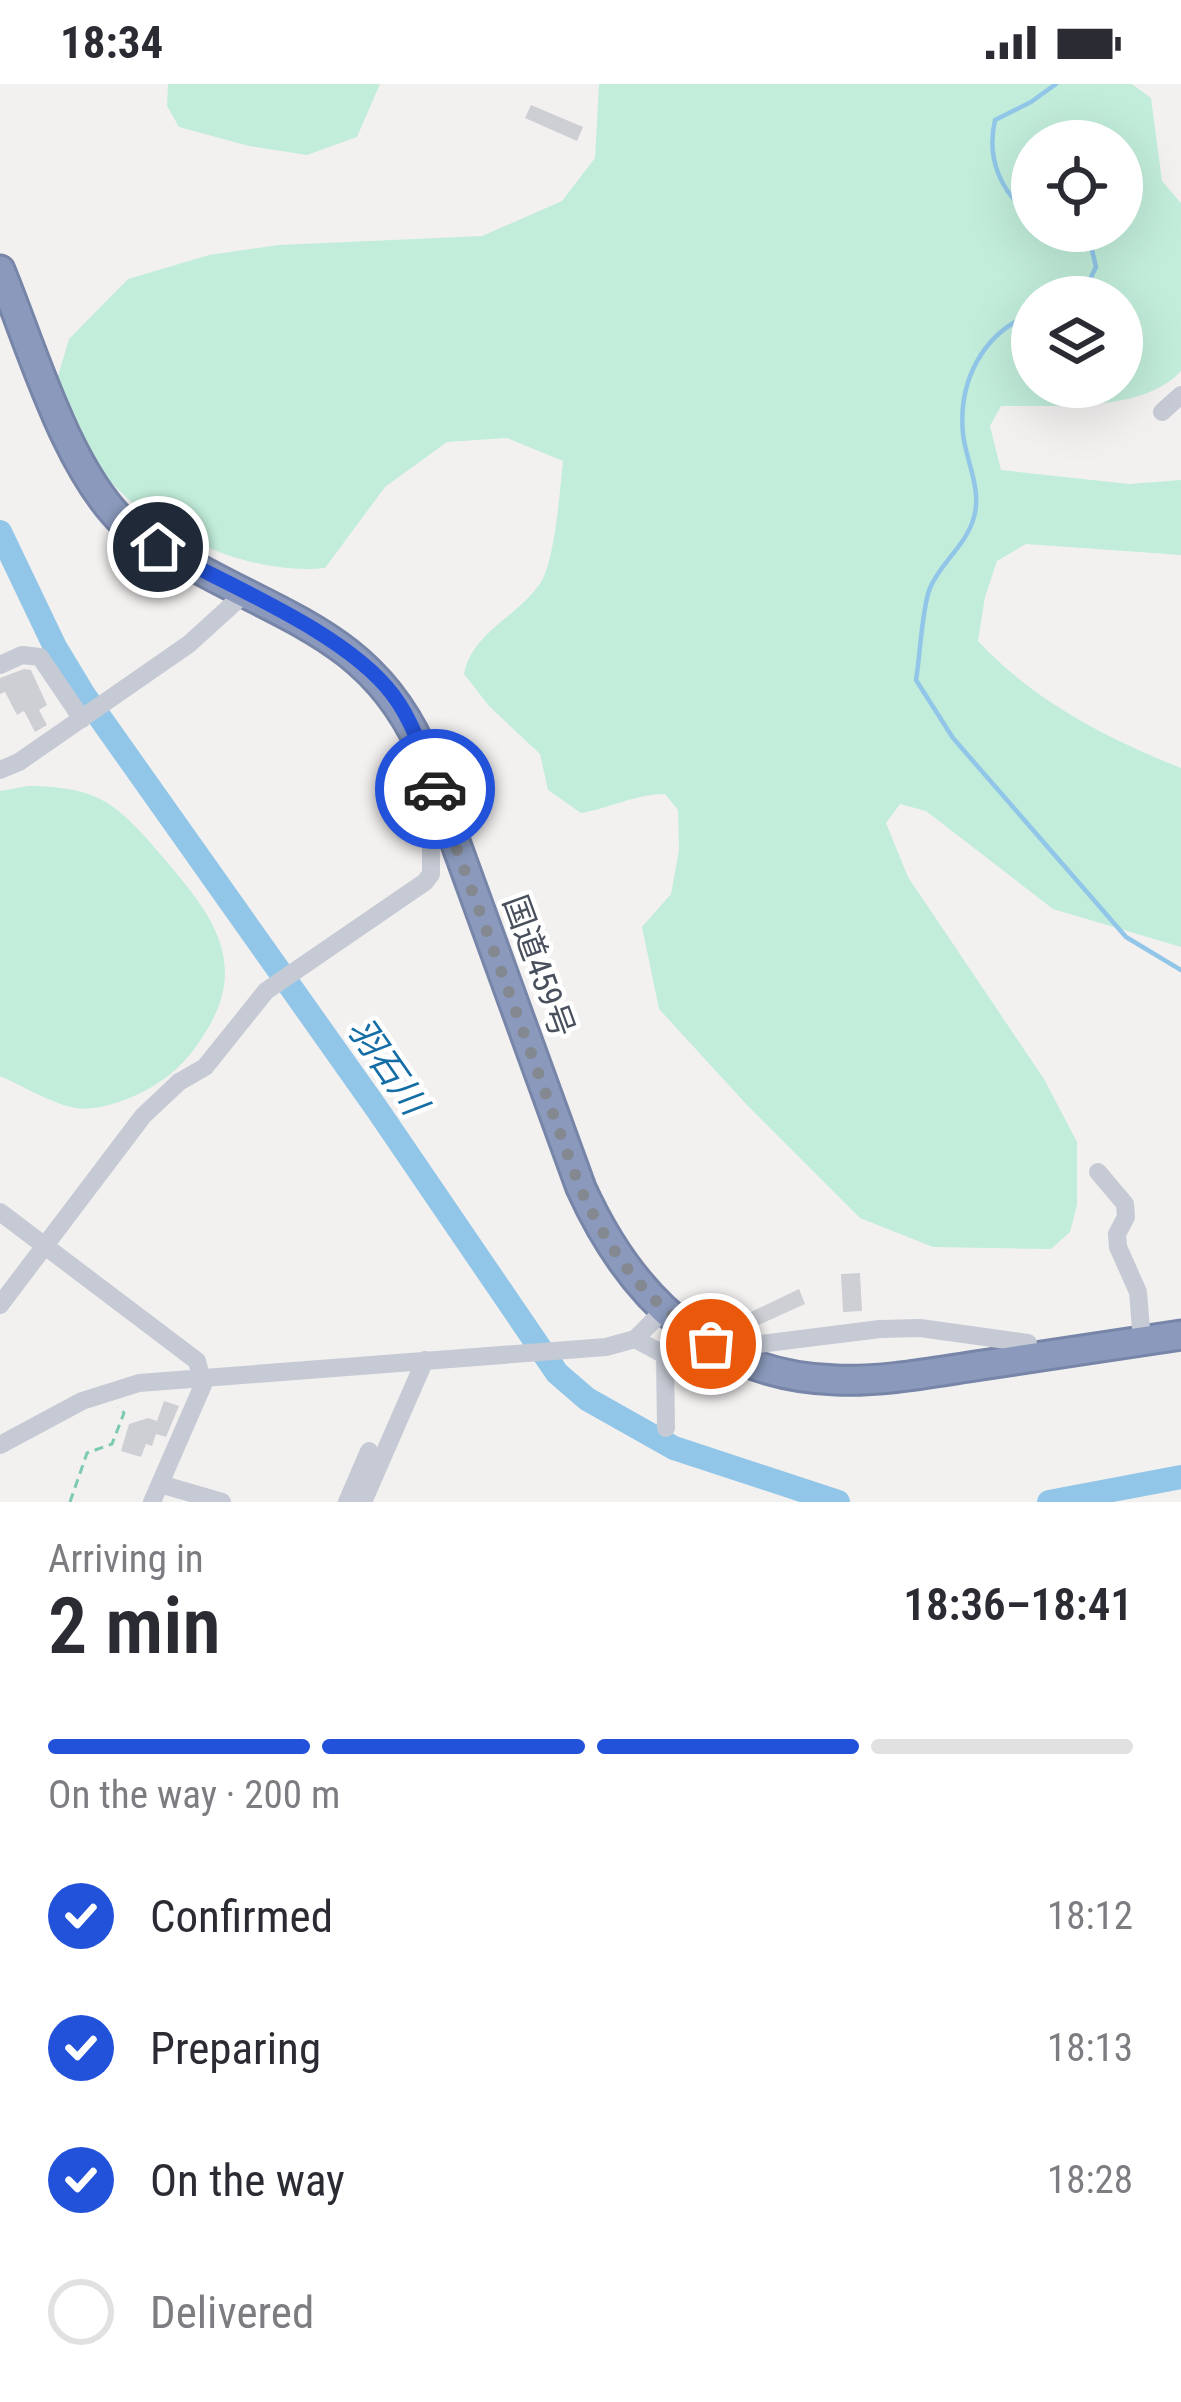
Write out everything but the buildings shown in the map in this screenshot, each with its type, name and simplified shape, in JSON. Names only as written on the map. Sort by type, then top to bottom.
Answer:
[{"type":"highway","name":"国道459号","points":[[0,270],[77,457],[106,502],[127,525],[158,547],[320,633],[374,673],[409,721],[580,1188],[622,1264],[664,1310],[711,1344],[778,1371],[836,1380],[950,1370],[1181,1335]]},
{"type":"street","points":[[1162,412],[1181,394]]},
{"type":"street","points":[[0,770],[19,762],[189,644],[244,594]]},
{"type":"street","points":[[0,664],[22,655],[40,657],[84,717]]},
{"type":"street","points":[[0,1305],[143,1115],[179,1082],[206,1067],[266,992],[425,882],[431,874],[431,819],[443,809]]},
{"type":"street","points":[[1098,1172],[1125,1204],[1118,1247],[1138,1292],[1142,1341]]},
{"type":"street","points":[[0,1212],[197,1361],[203,1385],[159,1496],[222,1502]]},
{"type":"street","points":[[2,1442],[104,1393],[139,1383],[606,1347],[635,1339],[664,1310]]},
{"type":"street","points":[[744,1346],[880,1329],[942,1331],[1028,1343]]},
{"type":"street","points":[[942,1331],[950,1370]]},
{"type":"street","points":[[635,1339],[665,1355],[666,1428]]},
{"type":"street","points":[[358,1496],[425,1360]]},
{"type":"street","points":[[358,1496],[369,1451]]},
{"type":"path","points":[[70,1502],[88,1454],[112,1444],[124,1413],[104,1393]]},
{"type":"green space","points":[[168,84],[380,84],[357,137],[307,155],[249,146],[179,127],[167,106]]},
{"type":"green space","points":[[599,84],[1132,84],[1151,98],[1162,181],[1181,203],[1181,371],[1143,394],[1143,276],[1011,276],[1011,406],[1001,406],[990,426],[1001,470],[1129,484],[1181,480],[1181,555],[1026,544],[997,561],[978,641],[1023,682],[1072,716],[1181,768],[1181,947],[1053,909],[926,811],[900,804],[886,823],[908,877],[1044,1079],[1077,1142],[1077,1205],[1070,1232],[1051,1249],[933,1247],[860,1218],[659,1009],[642,927],[671,894],[679,850],[678,810],[665,794],[581,813],[548,790],[540,754],[489,706],[464,674],[476,647],[531,594],[546,572],[563,461],[507,438],[447,442],[385,487],[325,568],[295,569],[230,556],[167,527],[114,486],[79,431],[58,376],[69,339],[128,279],[209,255],[279,245],[482,236],[562,201],[595,158]]},
{"type":"green space","points":[[28,786],[83,792],[119,811],[184,882],[220,942],[224,985],[200,1041],[163,1080],[106,1106],[67,1106],[0,1076],[0,791]]},
{"type":"waterway","points":[[1011,196],[995,161],[995,120],[1056,84]]},
{"type":"waterway","points":[[1092,252],[1096,267],[1092,276]]},
{"type":"waterway","points":[[1011,324],[987,347],[969,378],[963,434],[976,507],[965,537],[930,588],[916,680],[953,738],[1126,937],[1181,970]]},
{"type":"waterway","name":"羽石川","points":[[0,532],[55,647],[84,695],[557,1373],[587,1399],[674,1448],[838,1502]]},
{"type":"waterway","name":"羽石川","points":[[1049,1502],[1181,1477]]},
{"type":"way so far","points":[[435,789],[580,1188],[600,1230],[640,1288],[711,1344]]},
{"type":"route","points":[[158,547],[320,633],[374,673],[409,721],[435,789]]}]
